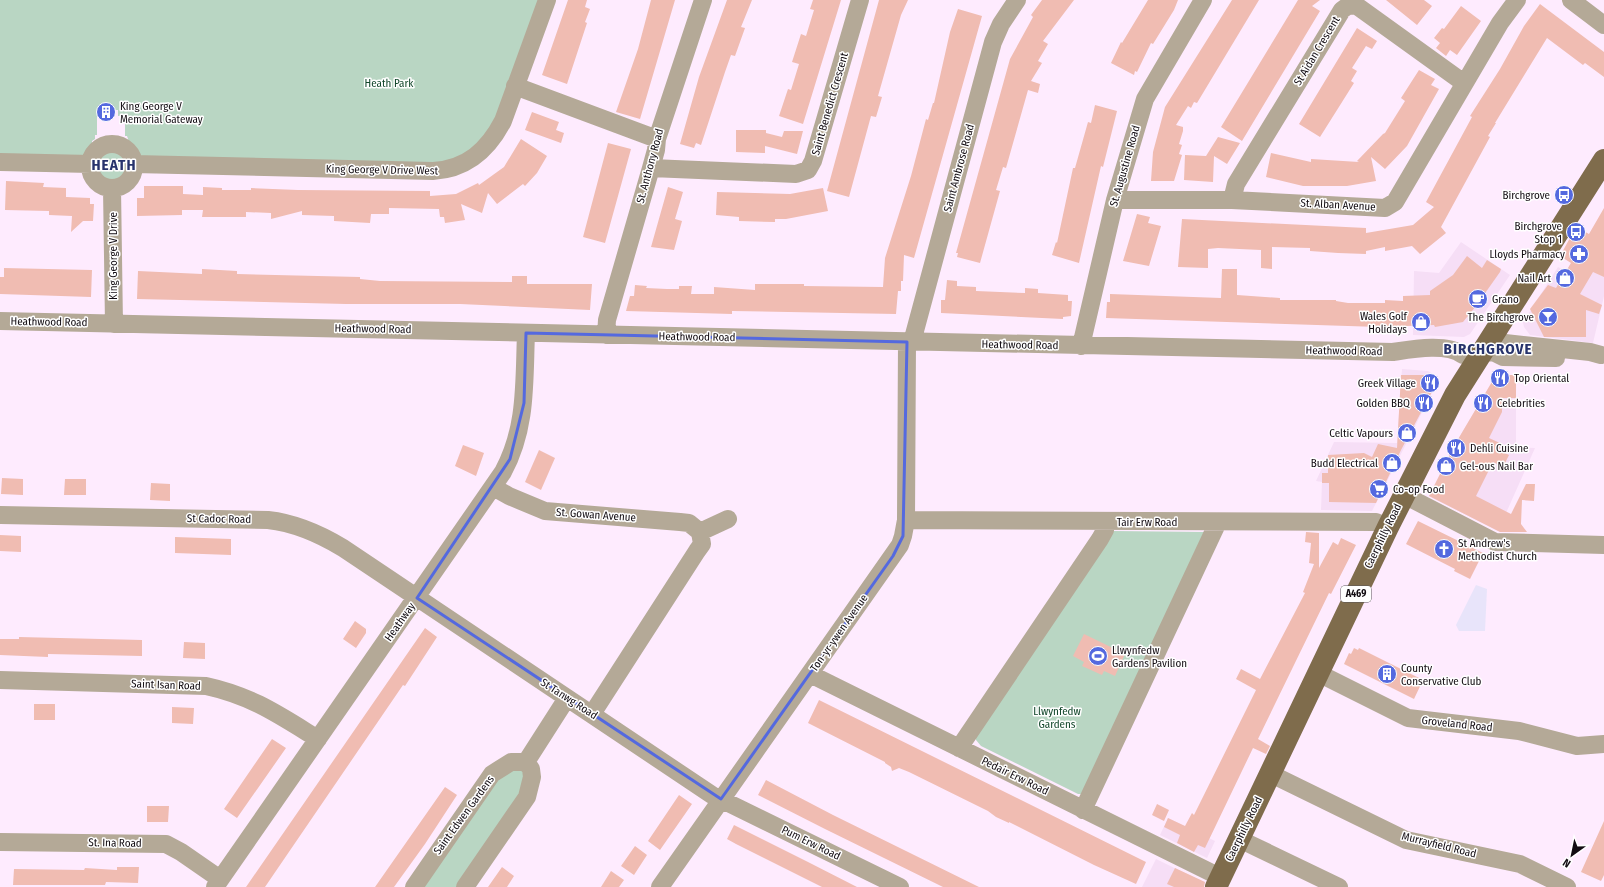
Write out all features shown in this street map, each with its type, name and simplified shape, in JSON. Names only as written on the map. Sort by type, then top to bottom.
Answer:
[{"type":"main road","name":"Caerphilly Road","points":[[1218,882],[1271,774],[1388,526],[1455,395],[1479,354],[1604,160]]},
{"type":"street","name":"King George V Drive West","points":[[134,164],[445,170],[470,161],[489,144],[503,121],[547,0]]},
{"type":"street","name":"St. Anthony Road","points":[[606,335],[607,320],[656,150],[656,139],[703,0]]},
{"type":"street","name":"Saint Benedict Crescent","points":[[651,168],[796,174],[808,170],[813,161],[860,0]]},
{"type":"street","name":"Saint Ambrose Road","points":[[910,342],[995,37],[1001,24],[1018,0]]},
{"type":"street","name":"St. Augustine Road","points":[[1081,346],[1115,200],[1145,99],[1203,0]]},
{"type":"street","name":"St. Alban Avenue","points":[[1115,200],[1232,200],[1385,208],[1394,202],[1500,23],[1518,0]]},
{"type":"street","points":[[1571,0],[1604,25]]},
{"type":"street","name":"St Aidan Crescent","points":[[1232,200],[1236,184],[1342,10],[1349,5],[1356,6],[1464,84]]},
{"type":"street","points":[[515,86],[656,139]]},
{"type":"street","points":[[111,144],[125,148],[130,153],[134,164],[130,179],[125,184],[112,188],[99,184],[91,172],[91,164],[95,153],[100,148],[111,144]]},
{"type":"street","points":[[0,162],[91,164]]},
{"type":"street","name":"King George V Drive","points":[[112,188],[114,324]]},
{"type":"street","name":"Heathwood Road","points":[[0,321],[526,334],[1393,352],[1415,358],[1444,360],[1455,360],[1479,354]]},
{"type":"street","name":"Heathway","points":[[217,883],[493,487],[510,459],[522,416],[526,386],[526,334]]},
{"type":"street","name":"Ton-yr-ywen Avenue","points":[[660,887],[810,674],[896,550],[904,536],[906,520],[910,342]]},
{"type":"street","points":[[1479,354],[1503,357],[1589,359],[1602,355]]},
{"type":"street","name":"St. Gowan Avenue","points":[[493,487],[516,499],[545,511],[689,523],[700,532]]},
{"type":"street","points":[[1404,495],[1495,542],[1604,545]]},
{"type":"street","name":"St Cadoc Road","points":[[0,515],[282,522],[330,540],[416,598]]},
{"type":"street","points":[[592,714],[698,552],[702,544],[700,532],[728,519]]},
{"type":"street","name":"Tair Erw Road","points":[[906,520],[1376,522],[1388,526]]},
{"type":"street","points":[[959,748],[1100,539],[1105,530],[1106,522]]},
{"type":"street","points":[[1084,810],[1218,522]]},
{"type":"street","name":"St Tanwg Road","points":[[416,598],[712,795],[721,799]]},
{"type":"street","name":"Groveland Road","points":[[1318,673],[1408,718],[1519,731],[1577,746],[1604,744]]},
{"type":"street","name":"Pedair Erw Road","points":[[810,674],[1084,810],[1218,882]]},
{"type":"street","name":"Saint Isan Road","points":[[0,680],[206,686],[223,690],[261,704],[318,739]]},
{"type":"street","points":[[464,887],[527,797],[532,777],[531,769],[526,762],[567,698]]},
{"type":"street","name":"Saint Edwen Gardens","points":[[414,887],[492,774],[512,762],[526,762]]},
{"type":"street","name":"Murrayfield Road","points":[[1271,774],[1406,840],[1520,864],[1567,887]]},
{"type":"street","name":"Pum Erw Road","points":[[721,799],[900,887]]},
{"type":"street","points":[[1239,839],[1339,887]]},
{"type":"street","name":"St. Ina Road","points":[[0,842],[166,844],[180,852],[217,883]]},
{"type":"highlighted area","points":[[526,333],[907,342],[903,536],[893,556],[721,799],[417,598],[510,459],[524,403]]},
{"type":"shaded area","points":[[1604,210],[1604,296],[1593,343],[1530,335],[1524,327],[1523,322],[1558,267],[1566,271]]},
{"type":"shaded area","points":[[1461,242],[1510,275],[1470,334],[1464,337],[1413,335],[1414,271],[1439,273]]},
{"type":"shaded area","points":[[1402,369],[1428,371],[1435,375],[1438,379],[1372,511],[1321,510],[1322,482],[1316,481],[1334,442],[1397,443]]},
{"type":"shaded area","points":[[1496,375],[1516,375],[1516,447],[1535,448],[1498,531],[1429,496],[1456,443]]},
{"type":"shaded area","points":[[1476,585],[1487,589],[1485,631],[1459,631],[1456,625]]},
{"type":"shaded area","points":[[1168,818],[1215,841],[1207,858],[1160,835]]},
{"type":"shaded area","points":[[1156,859],[1201,881],[1202,887],[1142,887]]},
{"type":"green space","name":"Heath Park","points":[[0,0],[543,0],[497,127],[451,166],[137,156],[130,145],[127,136],[125,136],[125,116],[118,116],[118,110],[105,110],[105,115],[97,115],[97,135],[95,135],[95,139],[92,141],[92,147],[84,158],[0,158]]},
{"type":"green space","points":[[112,149],[118,150],[124,154],[128,160],[128,172],[124,178],[118,182],[112,183],[106,182],[100,178],[96,172],[95,166],[96,160],[100,154],[106,150]]},
{"type":"green space","name":"Llwynfedw Gardens","points":[[1113,531],[1206,532],[1082,794],[1078,794],[981,746],[976,740],[975,735]]},
{"type":"green space","points":[[523,768],[528,780],[460,887],[419,887],[499,774]]},
{"type":"building","points":[[568,0],[587,0],[585,7],[590,9],[585,22],[587,23],[567,84],[542,75]]},
{"type":"building","points":[[651,0],[675,0],[640,119],[616,112],[638,49]]},
{"type":"building","points":[[727,0],[752,0],[741,27],[745,28],[735,56],[731,55],[701,145],[696,143],[694,148],[680,144],[699,77]]},
{"type":"building","points":[[813,0],[841,0],[803,124],[779,116],[788,89],[791,90],[799,64],[792,62],[801,34],[806,36],[814,10],[810,9]]},
{"type":"building","points":[[879,0],[908,0],[901,15],[878,96],[882,97],[876,117],[871,116],[849,197],[827,191]]},
{"type":"building","points":[[1042,0],[1074,0],[1043,41],[1048,44],[1038,61],[1042,63],[1031,81],[1040,84],[1038,93],[1028,90],[1006,168],[1003,167],[996,190],[1000,191],[980,263],[957,257],[958,253],[956,253],[1010,59],[1033,17],[1031,15]]},
{"type":"building","points":[[1148,0],[1178,0],[1174,10],[1153,44],[1151,43],[1137,72],[1135,71],[1134,75],[1111,63],[1121,42],[1122,43]]},
{"type":"building","points":[[1232,0],[1259,0],[1197,103],[1194,102],[1191,108],[1188,106],[1176,125],[1183,127],[1183,131],[1179,144],[1182,145],[1179,154],[1182,155],[1174,181],[1151,181],[1153,152],[1165,107]]},
{"type":"building","points":[[1298,0],[1320,0],[1312,6],[1320,11],[1242,141],[1221,127]]},
{"type":"building","points":[[1386,0],[1424,0],[1432,6],[1417,25]]},
{"type":"building","points":[[1540,4],[1604,52],[1604,77],[1585,63],[1583,65],[1547,38],[1488,136],[1490,137],[1441,227],[1446,233],[1420,254],[1412,246],[1385,251],[1385,247],[1366,251],[1366,254],[1310,251],[1310,248],[1272,247],[1272,269],[1261,268],[1261,250],[1218,248],[1208,249],[1208,268],[1178,267],[1182,219],[1366,228],[1366,233],[1413,225],[1434,207],[1426,202],[1472,117],[1470,116],[1500,69],[1524,26]]},
{"type":"building","points":[[1461,6],[1481,21],[1457,55],[1450,50],[1446,56],[1436,48],[1440,43],[1434,38],[1442,28],[1444,29]]},
{"type":"building","points":[[958,9],[982,16],[914,258],[904,255],[903,281],[901,281],[901,291],[898,291],[896,314],[732,311],[732,314],[626,311],[630,296],[634,296],[635,285],[647,286],[646,288],[667,289],[679,289],[679,286],[692,286],[691,294],[714,294],[714,287],[755,290],[755,284],[883,287],[885,258],[911,176],[926,119],[928,120],[934,103],[950,32]]},
{"type":"building","points":[[1357,28],[1377,41],[1372,49],[1366,46],[1352,68],[1357,71],[1351,81],[1354,83],[1320,137],[1299,124]]},
{"type":"building","points":[[1419,70],[1435,79],[1431,85],[1439,89],[1407,146],[1385,169],[1371,157],[1376,181],[1347,186],[1303,186],[1266,177],[1271,153],[1311,162],[1311,159],[1359,162],[1357,161],[1385,133],[1405,101],[1401,98]]},
{"type":"building","points":[[1095,105],[1117,111],[1103,167],[1101,166],[1079,263],[1052,255],[1056,242],[1057,243],[1073,168],[1075,168],[1088,122],[1091,123]]},
{"type":"building","points":[[532,112],[559,122],[556,130],[564,133],[561,143],[525,130]]},
{"type":"building","points":[[736,130],[766,130],[766,133],[782,137],[784,131],[803,131],[797,154],[765,146],[765,153],[736,152]]},
{"type":"building","points":[[1218,137],[1240,143],[1227,164],[1214,156],[1213,182],[1184,180],[1185,155],[1206,156]]},
{"type":"building","points":[[521,139],[547,156],[537,173],[525,186],[523,184],[497,204],[488,193],[482,213],[461,204],[465,220],[445,223],[444,217],[440,217],[439,209],[389,208],[389,214],[371,214],[370,223],[334,221],[334,216],[302,215],[302,211],[271,219],[271,213],[246,212],[246,217],[202,217],[203,210],[182,210],[182,215],[137,216],[137,198],[144,198],[144,186],[183,186],[183,194],[203,195],[203,187],[222,188],[222,190],[251,190],[251,188],[298,190],[430,191],[430,196],[456,194],[478,183],[479,185],[504,167]]},
{"type":"building","points":[[608,143],[631,149],[605,243],[583,237]]},
{"type":"building","points":[[6,181],[44,183],[43,187],[66,188],[66,197],[90,198],[90,204],[94,204],[93,221],[83,221],[71,232],[72,216],[49,215],[49,211],[5,210]]},
{"type":"building","points":[[668,187],[683,192],[675,219],[682,221],[674,250],[651,247]]},
{"type":"building","points":[[823,188],[828,211],[786,219],[775,219],[775,222],[739,221],[739,217],[716,215],[717,192],[790,194]]},
{"type":"building","points":[[1604,208],[1604,277],[1593,272],[1580,294],[1602,305],[1599,314],[1586,310],[1586,337],[1544,337],[1530,309],[1548,285],[1556,288],[1571,263],[1560,256],[1576,227],[1589,234]]},
{"type":"building","points":[[1137,214],[1150,217],[1148,223],[1161,226],[1149,266],[1123,261]]},
{"type":"building","points":[[1467,256],[1482,268],[1487,260],[1501,269],[1500,272],[1463,322],[1435,327],[1434,325],[1379,327],[1106,318],[1107,302],[1110,302],[1110,294],[1221,298],[1222,269],[1237,269],[1237,295],[1280,298],[1280,300],[1336,300],[1348,303],[1385,303],[1385,300],[1403,301],[1403,296],[1430,295],[1430,291],[1453,275]]},
{"type":"building","points":[[4,268],[92,270],[91,297],[0,294],[0,277],[4,277]]},
{"type":"building","points":[[202,269],[237,271],[237,274],[360,277],[360,279],[380,281],[512,282],[512,276],[527,276],[527,284],[592,284],[590,310],[460,304],[346,304],[137,299],[138,271],[202,274]]},
{"type":"building","points":[[947,280],[957,281],[957,286],[976,287],[976,291],[1025,293],[1025,288],[1038,289],[1038,293],[1068,295],[1068,301],[1072,301],[1071,316],[1063,317],[1063,319],[941,313],[941,300],[945,300]]},
{"type":"building","points":[[1401,375],[1429,375],[1435,386],[1401,450],[1376,503],[1329,502],[1329,483],[1322,483],[1322,473],[1328,473],[1328,455],[1364,453],[1372,457],[1378,444],[1397,448]]},
{"type":"building","points":[[1496,375],[1516,375],[1516,398],[1502,398],[1502,412],[1489,438],[1502,444],[1499,450],[1509,455],[1503,467],[1493,462],[1476,496],[1511,514],[1526,484],[1535,484],[1534,501],[1522,500],[1521,524],[1527,532],[1500,532],[1429,496],[1454,446]]},
{"type":"building","points":[[463,445],[484,453],[476,476],[455,466]]},
{"type":"building","points":[[539,450],[555,458],[541,490],[525,482]]},
{"type":"building","points":[[2,478],[23,479],[23,495],[1,494]]},
{"type":"building","points":[[65,479],[86,479],[86,495],[64,495]]},
{"type":"building","points":[[151,483],[170,484],[170,501],[150,500]]},
{"type":"building","name":"St Andrew's Methodist Church","points":[[1418,521],[1483,553],[1470,579],[1454,571],[1455,569],[1406,544]]},
{"type":"building","points":[[1306,532],[1319,533],[1319,568],[1333,542],[1338,545],[1341,538],[1356,545],[1331,594],[1329,593],[1258,739],[1270,746],[1266,754],[1253,748],[1205,848],[1198,845],[1194,852],[1177,843],[1180,835],[1164,827],[1168,818],[1185,826],[1192,813],[1194,815],[1256,690],[1236,679],[1241,669],[1260,679],[1305,593],[1303,592],[1314,564],[1309,563],[1311,543],[1305,542]]},
{"type":"building","points":[[0,535],[21,536],[21,552],[0,551]]},
{"type":"building","points":[[175,537],[231,539],[231,555],[175,553]]},
{"type":"building","points":[[355,621],[366,629],[366,633],[356,648],[343,639]]},
{"type":"building","points":[[425,628],[437,637],[405,686],[403,685],[265,887],[246,887]]},
{"type":"building","name":"Llwynfedw Gardens Pavilion","points":[[1084,634],[1125,654],[1115,676],[1104,671],[1102,675],[1082,666],[1084,662],[1073,656]]},
{"type":"building","points":[[19,637],[142,640],[142,656],[48,654],[48,657],[0,655],[0,639],[19,639]]},
{"type":"building","points":[[184,642],[205,643],[205,659],[183,658]]},
{"type":"building","name":"County Conservative Club","points":[[1354,648],[1358,650],[1359,648],[1423,680],[1414,699],[1344,664],[1349,653],[1351,654]]},
{"type":"building","points":[[819,700],[1146,862],[1136,884],[996,817],[988,811],[909,772],[899,768],[892,771],[891,767],[885,762],[808,723]]},
{"type":"building","points":[[34,704],[55,704],[55,720],[34,720]]},
{"type":"building","points":[[172,707],[194,708],[193,724],[172,723]]},
{"type":"building","points":[[272,739],[286,748],[237,818],[224,809]]},
{"type":"building","points":[[766,780],[979,887],[943,887],[825,829],[758,795]]},
{"type":"building","points":[[445,787],[457,795],[425,844],[394,887],[375,887]]},
{"type":"building","points":[[679,795],[692,804],[660,850],[648,841]]},
{"type":"building","points":[[1157,804],[1169,810],[1164,821],[1152,815]]},
{"type":"building","points":[[147,806],[169,806],[168,822],[147,822]]},
{"type":"building","points":[[1604,821],[1604,875],[1601,881],[1581,872]]},
{"type":"building","points":[[734,825],[857,887],[822,887],[736,844],[727,839]]},
{"type":"building","points":[[635,846],[647,855],[634,875],[621,866]]},
{"type":"building","points":[[117,867],[139,867],[138,883],[106,882],[105,885],[13,885],[14,869],[84,870],[85,868],[117,870]]},
{"type":"building","points":[[502,867],[514,876],[507,887],[488,887]]},
{"type":"building","points":[[1175,868],[1205,882],[1204,887],[1174,887],[1167,884]]},
{"type":"building","points":[[611,871],[624,880],[619,887],[601,887]]},
{"type":"place","name":"King George V Memorial Gateway","points":[[106,112]]},
{"type":"place","name":"Birchgrove","points":[[1564,195]]},
{"type":"place","name":"Birchgrove Stop 1","points":[[1576,232]]},
{"type":"place","name":"Lloyds Pharmacy","points":[[1579,254]]},
{"type":"place","name":"Nail Art","points":[[1565,278]]},
{"type":"place","name":"Grano","points":[[1478,299]]},
{"type":"place","name":"The Birchgrove","points":[[1548,317]]},
{"type":"place","name":"Wales Golf Holidays","points":[[1421,322]]},
{"type":"place","name":"Top Oriental","points":[[1500,378]]},
{"type":"place","name":"Greek Village","points":[[1430,383]]},
{"type":"place","name":"Golden BBQ","points":[[1424,403]]},
{"type":"place","name":"Celebrities","points":[[1483,403]]},
{"type":"place","name":"Celtic Vapours","points":[[1407,433]]},
{"type":"place","name":"Dehli Cuisine","points":[[1456,448]]},
{"type":"place","name":"Budd Electrical","points":[[1392,463]]},
{"type":"place","name":"Gel-ous Nail Bar","points":[[1446,466]]},
{"type":"place","name":"Co-op Food","points":[[1379,489]]},
{"type":"place","name":"St Andrew's Methodist Church","points":[[1444,549]]},
{"type":"place","name":"Llwynfedw Gardens Pavilion","points":[[1098,656]]},
{"type":"place","name":"County Conservative Club","points":[[1387,674]]},
{"type":"district","name":"HEATH","points":[[114,165]]},
{"type":"district","name":"BIRCHGROVE","points":[[1488,349]]}]
